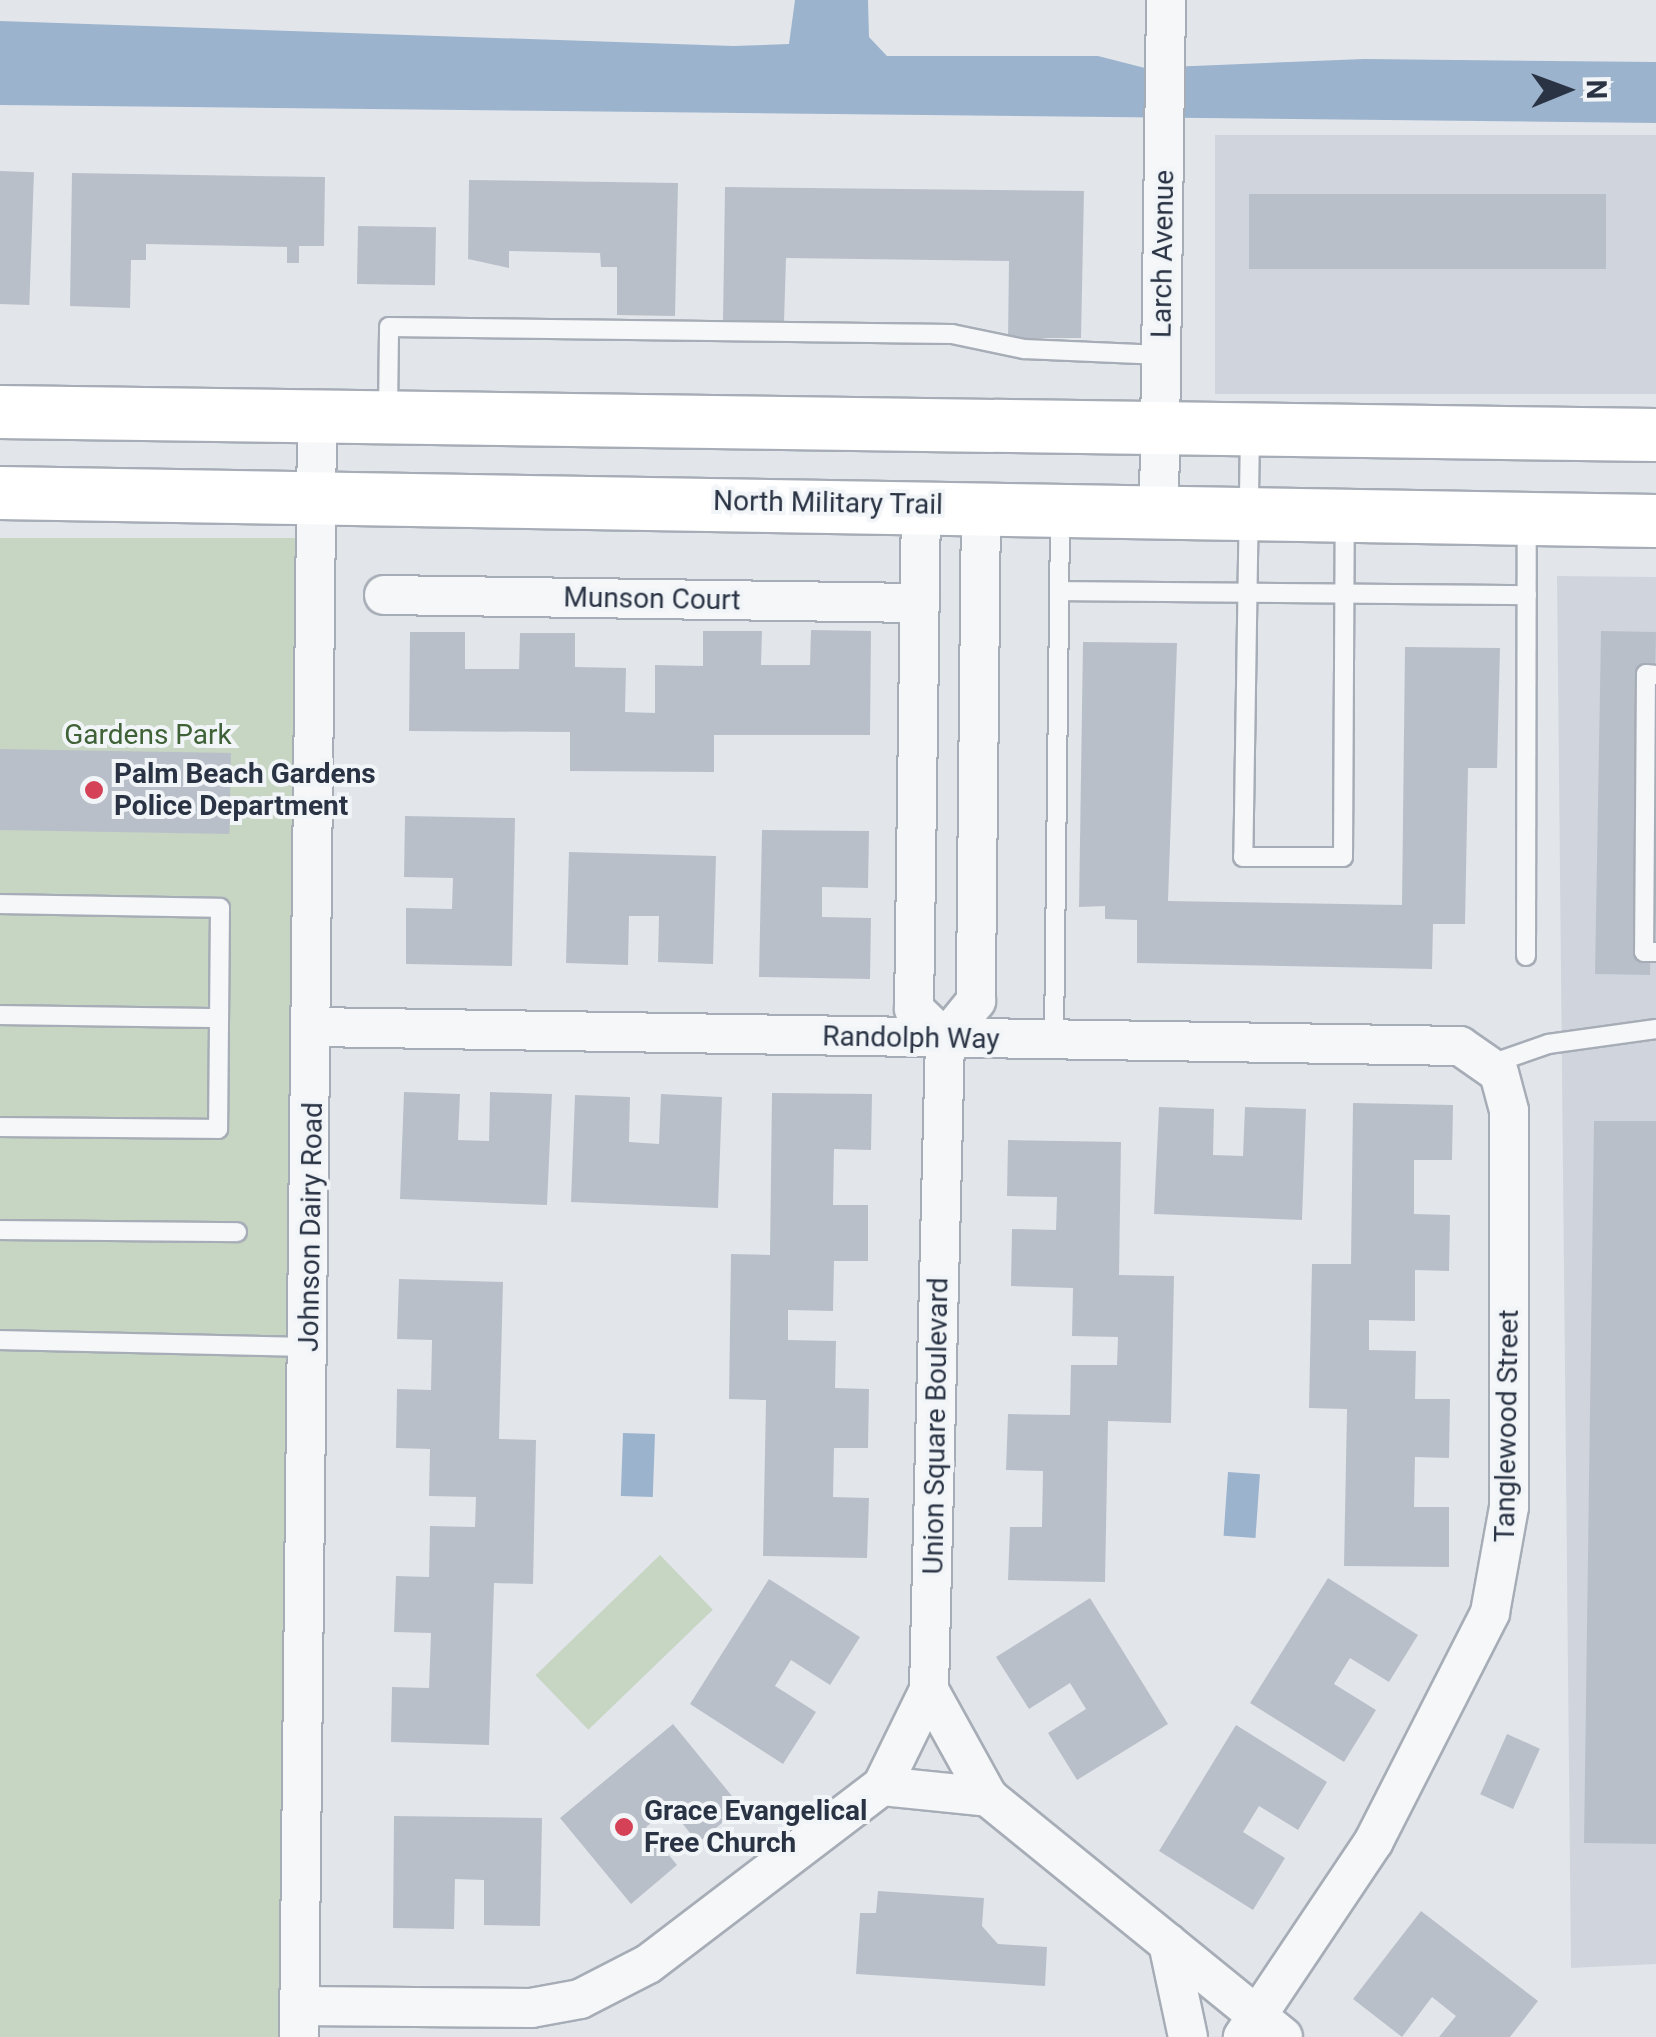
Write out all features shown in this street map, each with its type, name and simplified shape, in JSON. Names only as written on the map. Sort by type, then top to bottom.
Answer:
[{"type":"main road","points":[[0,412],[1656,435]]},
{"type":"main road","name":"North Military Trail","points":[[0,492],[1060,506],[1656,521]]},
{"type":"street","name":"Larch Avenue","points":[[1159,508],[1165,5]]},
{"type":"street","name":"Johnson Dairy Road","points":[[299,2021],[314,1027],[317,417]]},
{"type":"street","points":[[921,504],[914,1009],[946,1039],[976,1001],[981,505]]},
{"type":"street","name":"Munson Court","points":[[384,595],[920,603]]},
{"type":"street","name":"Randolph Way","points":[[314,1027],[1460,1046],[1495,1068]]},
{"type":"street","name":"Union Square Boulevard","points":[[929,1690],[946,1039]]},
{"type":"street","name":"Tanglewood Street","points":[[1261,2030],[1374,1842],[1475,1650],[1504,1560],[1510,1112],[1495,1068]]},
{"type":"street","points":[[299,2021],[531,2008],[604,1991],[882,1786],[929,1690]]},
{"type":"street","points":[[929,1690],[988,1797],[1168,1943],[1261,2030]]},
{"type":"street","points":[[882,1786],[988,1797]]},
{"type":"street","points":[[1168,1943],[1188,2037]]},
{"type":"lane","points":[[388,418],[389,327],[952,334],[1024,349],[1162,355]]},
{"type":"lane","points":[[1250,432],[1243,857],[1342,856],[1345,513]]},
{"type":"lane","points":[[1054,1040],[1060,506]]},
{"type":"lane","points":[[1526,956],[1527,516]]},
{"type":"lane","points":[[1060,591],[1343,590],[1527,595]]},
{"type":"lane","points":[[1656,674],[1646,674],[1650,890],[1644,952],[1656,952]]},
{"type":"lane","points":[[0,904],[220,908],[218,1128],[0,1127]]},
{"type":"lane","points":[[0,1015],[219,1018]]},
{"type":"lane","points":[[1495,1068],[1548,1044],[1656,1029]]},
{"type":"lane","points":[[0,1230],[237,1232]]},
{"type":"lane","points":[[0,1340],[309,1347]]},
{"type":"shaded area","points":[[1215,135],[1656,135],[1656,394],[1215,394]]},
{"type":"shaded area","points":[[1557,576],[1656,577],[1656,1964],[1571,1968]]},
{"type":"green space","name":"Gardens Park","points":[[0,538],[299,538],[299,2037],[0,2037]]},
{"type":"green space","points":[[660,1555],[713,1610],[588,1730],[536,1675]]},
{"type":"water","points":[[795,0],[868,0],[869,37],[887,56],[1098,56],[1145,68],[1364,59],[1656,62],[1656,123],[0,105],[0,21],[733,46],[789,44]]},
{"type":"water","points":[[623,1433],[655,1434],[653,1497],[621,1496]]},
{"type":"water","points":[[1228,1472],[1260,1474],[1255,1538],[1224,1536]]},
{"type":"building","points":[[0,171],[34,172],[29,305],[0,304]]},
{"type":"building","points":[[72,173],[325,177],[324,246],[299,246],[299,263],[287,263],[287,247],[146,244],[146,260],[131,260],[130,308],[70,306]]},
{"type":"building","points":[[469,180],[678,183],[675,316],[617,315],[617,267],[601,267],[600,253],[509,251],[509,268],[468,259]]},
{"type":"building","points":[[725,187],[1084,191],[1081,338],[1008,338],[1009,261],[786,258],[784,322],[723,322]]},
{"type":"building","points":[[1249,194],[1606,194],[1606,269],[1249,269]]},
{"type":"building","points":[[358,226],[436,227],[435,285],[357,284]]},
{"type":"building","points":[[811,630],[871,631],[870,735],[714,735],[714,772],[570,771],[570,732],[409,731],[410,632],[465,632],[465,669],[519,669],[520,633],[575,633],[575,667],[626,668],[625,712],[655,713],[655,665],[703,666],[703,631],[762,631],[761,665],[810,665]]},
{"type":"building","points":[[1601,631],[1656,632],[1650,975],[1595,974]]},
{"type":"building","points":[[1083,642],[1177,643],[1168,901],[1402,905],[1405,647],[1500,648],[1497,768],[1468,768],[1465,924],[1433,924],[1432,969],[1137,963],[1137,920],[1105,919],[1105,906],[1079,907]]},
{"type":"building","points":[[0,749],[231,753],[230,834],[0,830]]},
{"type":"building","points":[[405,816],[515,818],[512,966],[406,964],[406,908],[452,909],[453,878],[404,877]]},
{"type":"building","points":[[762,830],[869,831],[868,888],[822,887],[822,917],[871,918],[870,979],[759,977]]},
{"type":"building","points":[[569,852],[716,856],[713,964],[658,962],[659,916],[629,916],[628,965],[566,963]]},
{"type":"building","points":[[404,1092],[460,1094],[458,1140],[489,1141],[490,1092],[552,1094],[547,1205],[400,1199]]},
{"type":"building","points":[[772,1093],[872,1094],[871,1150],[834,1149],[833,1205],[868,1205],[868,1261],[834,1261],[833,1311],[788,1310],[788,1340],[836,1341],[835,1388],[869,1389],[868,1448],[834,1448],[833,1497],[869,1498],[867,1558],[763,1556],[766,1400],[729,1399],[731,1254],[770,1255]]},
{"type":"building","points":[[661,1094],[722,1097],[718,1208],[571,1202],[575,1095],[630,1097],[629,1142],[659,1144]]},
{"type":"building","points":[[1353,1103],[1453,1105],[1452,1160],[1414,1160],[1414,1214],[1450,1215],[1449,1271],[1415,1270],[1415,1321],[1369,1320],[1369,1350],[1416,1351],[1415,1399],[1450,1399],[1449,1458],[1415,1457],[1414,1507],[1449,1507],[1449,1567],[1344,1566],[1347,1409],[1309,1408],[1312,1264],[1351,1264]]},
{"type":"building","points":[[1159,1107],[1214,1109],[1213,1155],[1243,1156],[1245,1107],[1306,1109],[1302,1220],[1154,1214]]},
{"type":"building","points":[[1594,1121],[1656,1121],[1656,1844],[1584,1843]]},
{"type":"building","points":[[1008,1140],[1121,1142],[1119,1275],[1174,1276],[1171,1423],[1108,1421],[1105,1582],[1008,1580],[1010,1527],[1042,1527],[1043,1471],[1006,1470],[1008,1414],[1070,1415],[1071,1365],[1117,1365],[1118,1337],[1072,1336],[1073,1288],[1011,1286],[1012,1229],[1056,1230],[1057,1197],[1007,1196]]},
{"type":"building","points":[[399,1279],[503,1282],[499,1439],[536,1440],[533,1584],[494,1583],[489,1745],[391,1742],[392,1687],[429,1688],[431,1633],[394,1632],[396,1576],[429,1577],[430,1526],[475,1527],[476,1497],[429,1496],[430,1449],[396,1448],[397,1389],[431,1390],[432,1340],[397,1339]]},
{"type":"building","points":[[1328,1578],[1418,1635],[1389,1682],[1350,1658],[1334,1684],[1376,1710],[1344,1762],[1250,1703]]},
{"type":"building","points":[[769,1579],[860,1637],[830,1685],[791,1660],[775,1686],[816,1712],[783,1764],[690,1704]]},
{"type":"building","points":[[1090,1598],[1168,1724],[1077,1780],[1048,1733],[1086,1709],[1070,1683],[1029,1709],[996,1657]]},
{"type":"building","points":[[673,1724],[741,1807],[698,1843],[670,1808],[646,1827],[677,1865],[631,1904],[560,1818]]},
{"type":"building","points":[[1236,1725],[1327,1782],[1298,1830],[1259,1806],[1243,1832],[1285,1858],[1253,1910],[1159,1851]]},
{"type":"building","points":[[1507,1734],[1540,1749],[1513,1809],[1480,1794]]},
{"type":"building","points":[[394,1816],[542,1818],[540,1926],[484,1925],[484,1880],[455,1879],[454,1929],[393,1928]]},
{"type":"building","points":[[878,1891],[984,1898],[982,1926],[998,1944],[1047,1947],[1045,1986],[856,1974],[860,1913],[876,1913]]},
{"type":"building","points":[[1421,1911],[1538,2001],[1510,2037],[1439,2037],[1456,2016],[1432,1997],[1402,2037],[1353,1999]]},
{"type":"place","name":"Palm Beach Gardens Police Department","points":[[94,790]]},
{"type":"place","name":"Grace Evangelical Free Church","points":[[624,1827]]}]
